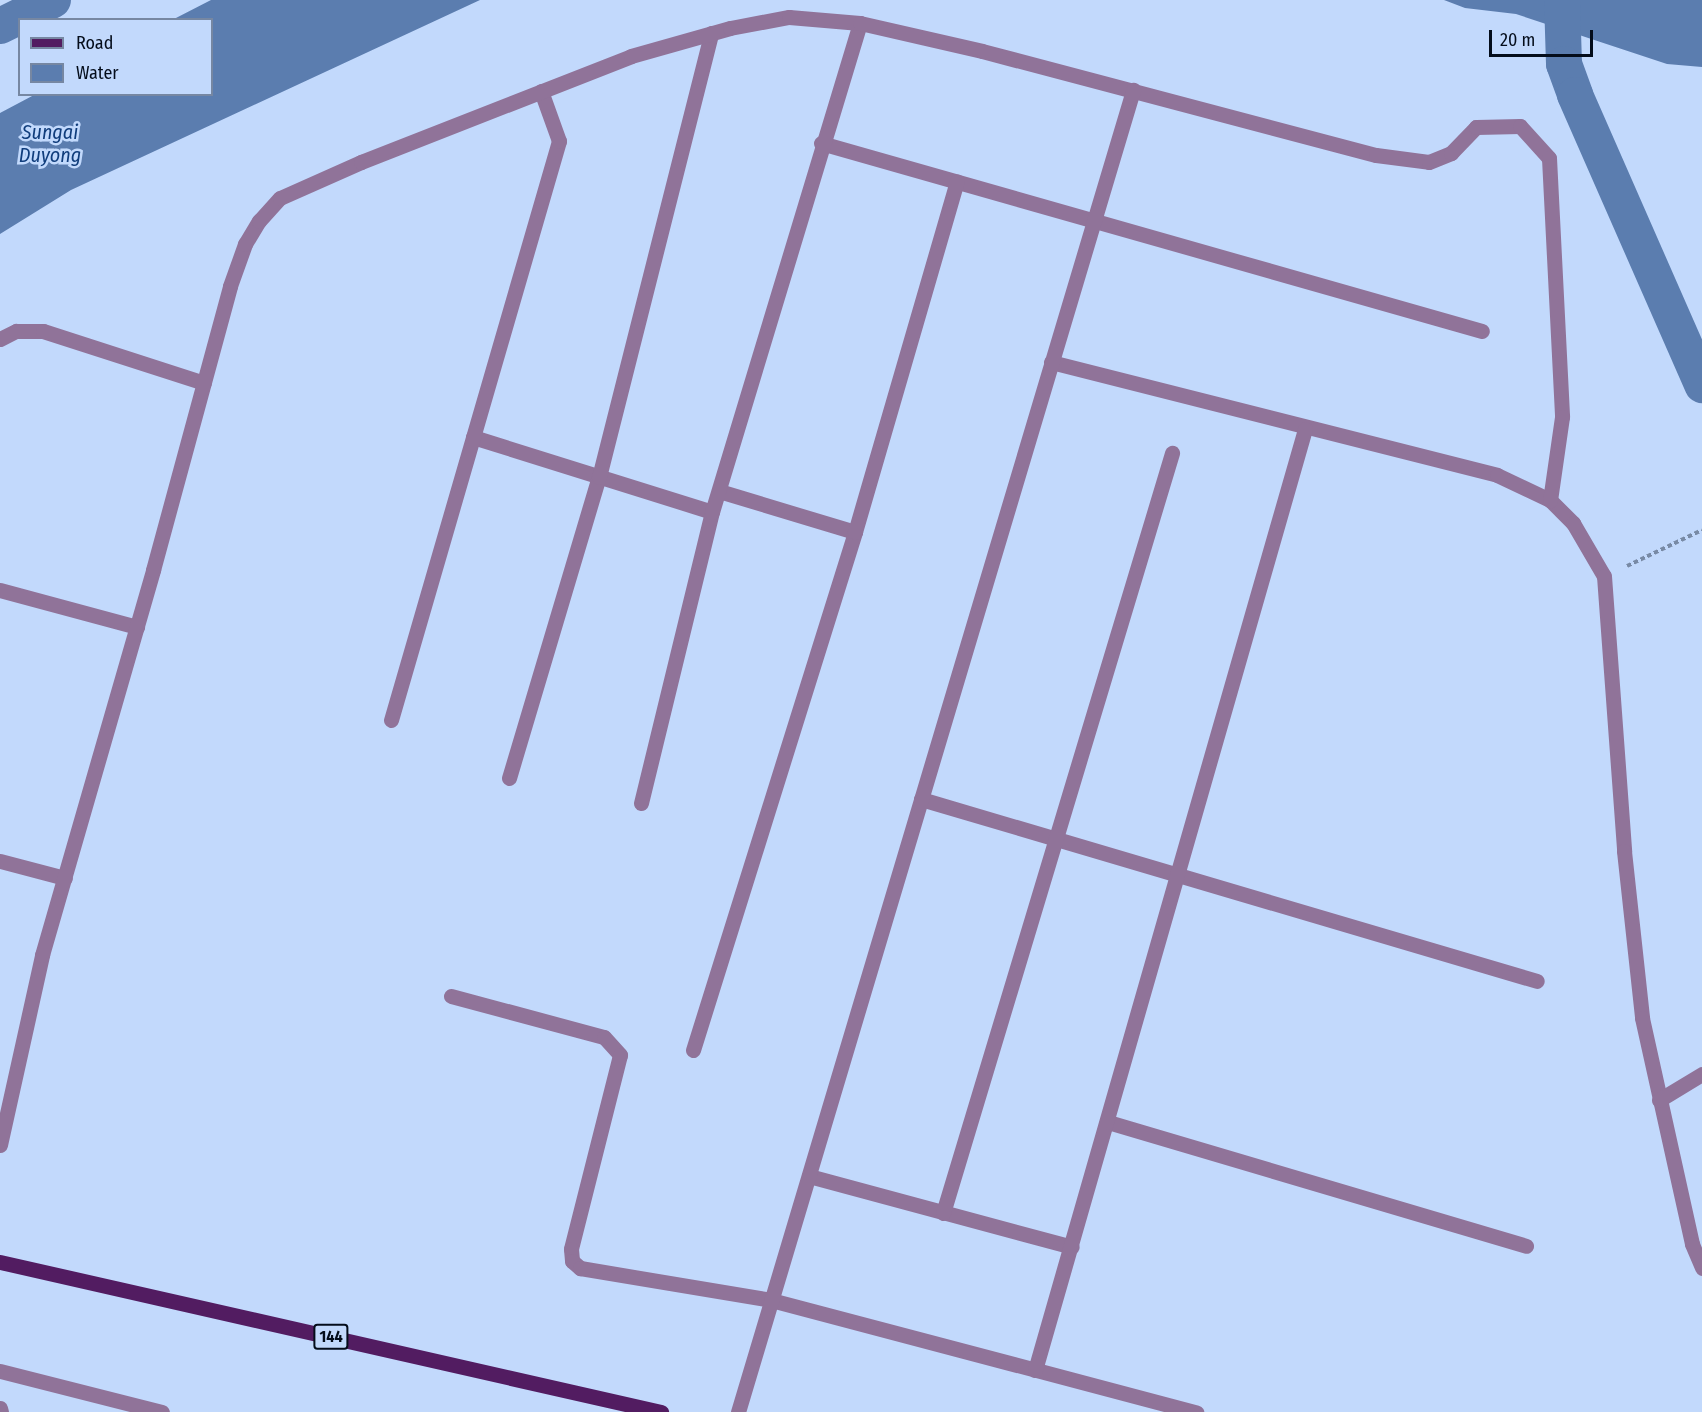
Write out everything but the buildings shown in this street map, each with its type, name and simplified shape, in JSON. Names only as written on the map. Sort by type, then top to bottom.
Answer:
[{"type":"main road","name":"144","points":[[0,1262],[661,1412]]},
{"type":"street","points":[[1,1135],[42,955],[245,244],[280,198],[361,162],[631,56],[711,33],[789,16],[860,23],[1133,90],[1376,154],[1429,162],[1451,153],[1476,127],[1520,126],[1549,158],[1562,417],[1550,500]]},
{"type":"street","points":[[641,803],[712,512],[821,144],[860,23]]},
{"type":"street","points":[[509,778],[599,477],[711,33]]},
{"type":"street","points":[[738,1412],[1133,90]]},
{"type":"street","points":[[391,720],[559,141],[541,91]]},
{"type":"street","points":[[821,144],[1482,331]]},
{"type":"street","points":[[693,1050],[855,532],[957,182]]},
{"type":"street","points":[[0,339],[16,331],[43,331],[204,383]]},
{"type":"street","points":[[1051,362],[1305,429],[1497,475],[1550,500],[1573,523],[1604,576],[1632,935],[1642,1018],[1659,1100],[1697,1241],[1702,1268]]},
{"type":"street","points":[[1035,1370],[1179,876],[1305,429]]},
{"type":"street","points":[[473,437],[712,512]]},
{"type":"street","points":[[943,1213],[1172,453]]},
{"type":"street","points":[[719,491],[855,532]]},
{"type":"street","points":[[0,590],[137,627]]},
{"type":"street","points":[[921,799],[1537,981]]},
{"type":"street","points":[[0,861],[64,878]]},
{"type":"street","points":[[451,996],[604,1037],[620,1055],[571,1249],[572,1261],[580,1268],[771,1300],[1196,1412]]},
{"type":"street","points":[[1659,1100],[1702,1074]]},
{"type":"street","points":[[1108,1122],[1526,1246]]},
{"type":"street","points":[[809,1176],[1072,1247]]},
{"type":"street","points":[[0,1371],[162,1412]]},
{"type":"path","points":[[1604,576],[1702,530]]},
{"type":"water","name":"Sungai Duyong","points":[[211,0],[480,0],[71,190],[0,234],[0,113],[32,96],[213,96],[213,18],[176,18]]},
{"type":"water","points":[[1444,0],[1702,0],[1702,67],[1667,64],[1516,14],[1465,8]]},
{"type":"waterway","points":[[0,26],[53,0]]},
{"type":"waterway","points":[[1562,0],[1564,64],[1575,95],[1702,385]]}]
